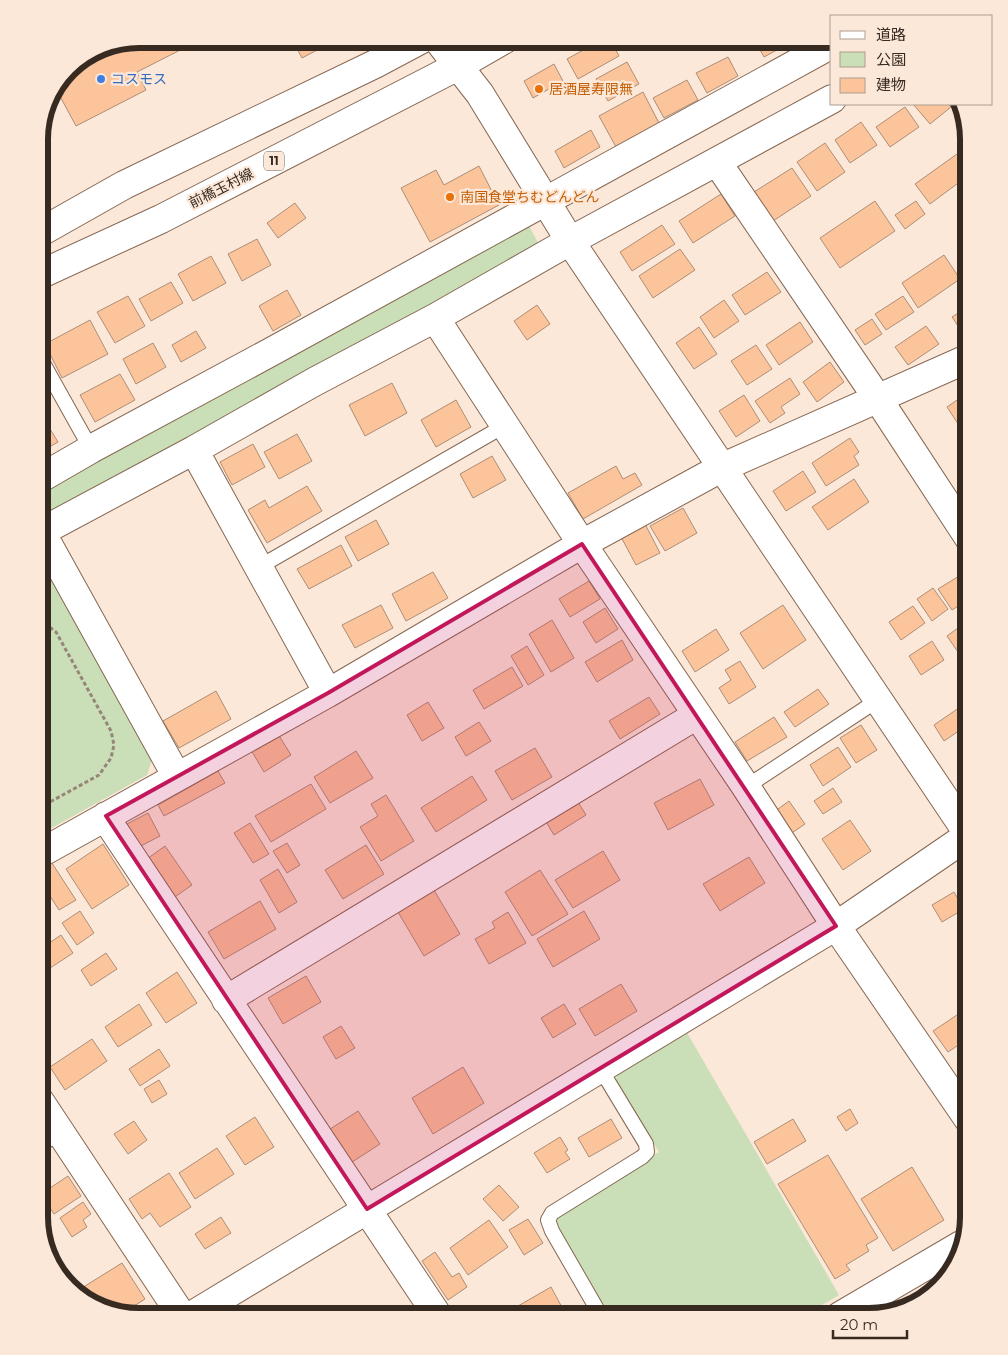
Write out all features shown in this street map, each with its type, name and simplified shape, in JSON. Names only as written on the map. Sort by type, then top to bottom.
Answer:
[{"type":"street","points":[[48,228],[124,185],[405,48]]},
{"type":"street","points":[[444,48],[480,94],[570,241],[721,468],[881,698],[960,821]]},
{"type":"street","name":"前橋玉村線","points":[[48,271],[160,219],[458,66],[489,48]]},
{"type":"street","points":[[48,474],[825,48]]},
{"type":"street","points":[[48,527],[194,450],[314,382],[435,318],[570,241],[830,100]]},
{"type":"street","points":[[717,162],[878,399],[960,524]]},
{"type":"street","points":[[435,318],[504,426],[746,787],[836,926],[960,1107]]},
{"type":"street","points":[[48,849],[328,693],[582,544],[721,468],[960,362]]},
{"type":"street","points":[[194,450],[328,693]]},
{"type":"street","points":[[48,545],[178,777]]},
{"type":"street","points":[[226,1000],[697,715]]},
{"type":"street","points":[[106,816],[226,1000],[433,1308]]},
{"type":"street","points":[[203,1308],[836,926],[960,841]]},
{"type":"street","points":[[50,1139],[176,1308]]},
{"type":"street","points":[[854,1308],[954,1249]]},
{"type":"lane","points":[[48,372],[90,449]]},
{"type":"lane","points":[[259,567],[504,426]]},
{"type":"lane","points":[[746,787],[881,698]]},
{"type":"lane","points":[[596,1308],[552,1231],[548,1220],[552,1213],[642,1157],[647,1152],[646,1144],[600,1068]]},
{"type":"path","points":[[48,626],[56,632],[111,731],[114,745],[111,758],[99,775],[48,803]]},
{"type":"highlighted area","points":[[582,544],[836,926],[367,1209],[106,816],[328,693]]},
{"type":"green space","points":[[528,224],[541,248],[48,513],[48,487]]},
{"type":"green space","points":[[48,571],[152,760],[147,775],[48,830]]},
{"type":"green space","points":[[686,1031],[839,1295],[817,1308],[602,1308],[556,1228],[558,1215],[659,1152],[615,1082],[618,1072]]},
{"type":"building","name":"コスモス","points":[[127,48],[184,48],[137,72],[146,90],[76,126],[59,95],[66,83],[83,66],[109,52]]},
{"type":"building","points":[[297,48],[321,48],[302,58]]},
{"type":"building","points":[[587,48],[615,48],[619,56],[578,79],[567,59]]},
{"type":"building","points":[[759,48],[780,48],[764,57]]},
{"type":"building","points":[[728,57],[738,76],[707,93],[696,73]]},
{"type":"building","points":[[627,62],[639,84],[608,101],[596,79]]},
{"type":"building","name":"居酒屋寿限無","points":[[554,64],[563,81],[533,98],[524,81]]},
{"type":"building","points":[[687,80],[698,100],[664,118],[653,98]]},
{"type":"building","points":[[643,92],[659,123],[616,147],[599,116]]},
{"type":"building","points":[[914,105],[949,105],[951,107],[930,124]]},
{"type":"building","points":[[905,107],[919,127],[890,147],[876,127]]},
{"type":"building","points":[[861,122],[877,145],[850,163],[835,140]]},
{"type":"building","points":[[591,130],[600,147],[564,168],[555,151]]},
{"type":"building","points":[[825,143],[845,172],[817,191],[797,162]]},
{"type":"building","points":[[957,154],[960,158],[960,182],[930,204],[915,184]]},
{"type":"building","name":"南国食堂ちむどんどん","points":[[479,166],[499,205],[430,242],[401,188],[436,170],[444,185]]},
{"type":"building","points":[[792,168],[811,196],[773,221],[754,192]]},
{"type":"building","points":[[721,194],[735,216],[693,243],[679,221]]},
{"type":"building","points":[[875,201],[895,231],[840,268],[820,238]]},
{"type":"building","points":[[916,201],[925,214],[905,229],[895,215]]},
{"type":"building","points":[[295,203],[306,218],[278,238],[267,223]]},
{"type":"building","points":[[662,225],[675,244],[632,271],[620,252]]},
{"type":"building","points":[[257,239],[271,265],[242,281],[228,254]]},
{"type":"building","points":[[680,249],[695,270],[653,298],[639,276]]},
{"type":"building","points":[[944,255],[960,279],[918,308],[902,283]]},
{"type":"building","points":[[211,256],[226,283],[193,301],[178,274]]},
{"type":"building","points":[[767,272],[781,292],[745,315],[732,295]]},
{"type":"building","points":[[171,282],[183,303],[151,321],[139,299]]},
{"type":"building","points":[[287,290],[301,315],[273,331],[259,306]]},
{"type":"building","points":[[128,296],[145,326],[115,343],[97,312]]},
{"type":"building","points":[[903,296],[914,312],[886,330],[875,314]]},
{"type":"building","points":[[724,300],[739,321],[714,338],[700,317]]},
{"type":"building","points":[[537,305],[550,324],[527,340],[514,321]]},
{"type":"building","points":[[960,312],[960,329],[952,317]]},
{"type":"building","points":[[872,319],[882,334],[865,345],[855,330]]},
{"type":"building","points":[[90,320],[108,354],[62,378],[48,350],[48,342]]},
{"type":"building","points":[[800,322],[813,342],[779,365],[766,345]]},
{"type":"building","points":[[926,326],[939,344],[908,365],[895,347]]},
{"type":"building","points":[[699,327],[717,354],[694,369],[676,343]]},
{"type":"building","points":[[196,331],[206,348],[181,362],[172,345]]},
{"type":"building","points":[[153,343],[166,367],[136,384],[123,359]]},
{"type":"building","points":[[756,345],[772,369],[747,385],[731,361]]},
{"type":"building","points":[[830,362],[844,382],[817,402],[803,382]]},
{"type":"building","points":[[120,374],[135,400],[95,422],[80,395]]},
{"type":"building","points":[[790,378],[800,394],[781,407],[785,413],[770,423],[755,401]]},
{"type":"building","points":[[392,383],[407,413],[365,436],[349,405]]},
{"type":"building","points":[[744,395],[760,421],[736,437],[719,411]]},
{"type":"building","points":[[960,398],[960,427],[947,407]]},
{"type":"building","points":[[456,400],[471,427],[436,447],[421,420]]},
{"type":"building","points":[[50,429],[58,442],[48,448],[48,430]]},
{"type":"building","points":[[297,434],[312,461],[279,479],[264,452]]},
{"type":"building","points":[[850,438],[859,452],[854,456],[859,465],[826,486],[812,463]]},
{"type":"building","points":[[253,444],[265,467],[232,485],[220,462]]},
{"type":"building","points":[[492,456],[506,480],[473,498],[460,474]]},
{"type":"building","points":[[616,466],[623,479],[635,473],[642,485],[583,519],[568,493]]},
{"type":"building","points":[[803,471],[816,492],[786,511],[773,491]]},
{"type":"building","points":[[854,479],[869,502],[828,530],[812,507]]},
{"type":"building","points":[[307,486],[322,511],[267,543],[248,510],[265,500],[269,508]]},
{"type":"building","points":[[683,508],[697,533],[665,551],[650,526]]},
{"type":"building","points":[[376,520],[389,544],[358,561],[345,537]]},
{"type":"building","points":[[645,524],[660,553],[636,565],[621,537]]},
{"type":"building","points":[[341,545],[352,566],[309,589],[297,569]]},
{"type":"building","points":[[433,572],[448,598],[406,621],[392,594]]},
{"type":"building","points":[[960,575],[960,605],[952,610],[938,589]]},
{"type":"building","points":[[589,581],[600,599],[570,617],[559,599]]},
{"type":"building","points":[[933,588],[948,609],[932,621],[917,599]]},
{"type":"building","points":[[381,605],[393,628],[355,648],[342,625]]},
{"type":"building","points":[[783,605],[806,640],[763,669],[740,633]]},
{"type":"building","points":[[913,606],[925,623],[901,640],[889,622]]},
{"type":"building","points":[[605,608],[618,629],[596,643],[583,622]]},
{"type":"building","points":[[552,620],[574,658],[551,672],[529,634]]},
{"type":"building","points":[[960,627],[960,655],[947,636]]},
{"type":"building","points":[[716,629],[729,650],[695,672],[682,651]]},
{"type":"building","points":[[622,640],[633,660],[597,682],[585,662]]},
{"type":"building","points":[[932,641],[944,660],[921,675],[909,656]]},
{"type":"building","points":[[527,646],[544,675],[528,685],[511,656]]},
{"type":"building","points":[[740,661],[756,687],[729,704],[719,688],[731,680],[725,670]]},
{"type":"building","points":[[512,667],[523,686],[484,709],[473,690]]},
{"type":"building","points":[[818,689],[829,704],[795,727],[784,712]]},
{"type":"building","points":[[216,691],[231,719],[179,748],[163,721]]},
{"type":"building","points":[[649,697],[660,714],[620,739],[609,721]]},
{"type":"building","points":[[428,702],[444,728],[422,741],[407,715]]},
{"type":"building","points":[[960,707],[960,730],[944,741],[934,725]]},
{"type":"building","points":[[774,717],[787,737],[747,761],[735,742]]},
{"type":"building","points":[[479,722],[491,741],[466,756],[455,737]]},
{"type":"building","points":[[861,725],[877,750],[856,763],[840,738]]},
{"type":"building","points":[[278,734],[291,755],[264,772],[251,750]]},
{"type":"building","points":[[838,747],[851,767],[823,786],[810,765]]},
{"type":"building","points":[[535,748],[552,777],[512,800],[495,771]]},
{"type":"building","points":[[356,751],[373,778],[330,803],[314,777]]},
{"type":"building","points":[[218,771],[225,783],[164,816],[158,805]]},
{"type":"building","points":[[472,776],[487,800],[436,832],[421,808]]},
{"type":"building","points":[[700,779],[714,805],[668,830],[654,803]]},
{"type":"building","points":[[311,784],[326,809],[271,842],[255,816]]},
{"type":"building","points":[[833,788],[842,802],[823,814],[814,801]]},
{"type":"building","points":[[386,795],[414,841],[381,861],[360,827],[378,816],[371,804]]},
{"type":"building","points":[[575,797],[586,815],[554,835],[543,817]]},
{"type":"building","points":[[789,801],[805,824],[789,835],[774,812]]},
{"type":"building","points":[[148,813],[160,836],[139,847],[127,824]]},
{"type":"building","points":[[850,820],[871,851],[843,870],[822,839]]},
{"type":"building","points":[[250,823],[269,854],[253,863],[234,833]]},
{"type":"building","points":[[287,843],[300,865],[287,873],[273,851]]},
{"type":"building","points":[[103,844],[129,885],[92,909],[66,869]]},
{"type":"building","points":[[366,845],[384,874],[343,899],[325,870]]},
{"type":"building","points":[[165,846],[192,885],[172,899],[144,861]]},
{"type":"building","points":[[603,851],[620,880],[573,908],[555,880]]},
{"type":"building","points":[[48,857],[76,900],[59,910],[48,893]]},
{"type":"building","points":[[749,857],[765,883],[720,911],[703,884]]},
{"type":"building","points":[[278,869],[297,902],[279,913],[260,880]]},
{"type":"building","points":[[540,870],[568,914],[532,936],[505,892]]},
{"type":"building","points":[[431,885],[460,934],[424,956],[395,907]]},
{"type":"building","points":[[954,892],[960,902],[960,911],[942,922],[932,905]]},
{"type":"building","points":[[260,901],[276,929],[224,959],[208,932]]},
{"type":"building","points":[[80,911],[94,933],[77,945],[62,923]]},
{"type":"building","points":[[584,911],[600,939],[553,967],[537,939]]},
{"type":"building","points":[[508,912],[526,943],[489,964],[475,939],[495,928],[492,922]]},
{"type":"building","points":[[61,935],[73,953],[48,969],[48,944]]},
{"type":"building","points":[[106,953],[117,969],[91,986],[81,970]]},
{"type":"building","points":[[177,972],[197,1003],[166,1023],[146,993]]},
{"type":"building","points":[[306,976],[321,1002],[283,1024],[268,998]]},
{"type":"building","points":[[621,984],[637,1011],[595,1036],[579,1009]]},
{"type":"building","points":[[139,1004],[152,1025],[118,1047],[105,1027]]},
{"type":"building","points":[[564,1004],[576,1024],[553,1038],[541,1018]]},
{"type":"building","points":[[960,1013],[960,1044],[948,1052],[933,1031]]},
{"type":"building","points":[[341,1026],[355,1048],[336,1059],[323,1037]]},
{"type":"building","points":[[92,1039],[107,1061],[65,1090],[50,1067]]},
{"type":"building","points":[[159,1049],[170,1066],[140,1086],[129,1069]]},
{"type":"building","points":[[463,1067],[484,1103],[433,1134],[412,1098]]},
{"type":"building","points":[[159,1080],[167,1094],[152,1103],[144,1089]]},
{"type":"building","points":[[850,1109],[858,1123],[846,1131],[837,1117]]},
{"type":"building","points":[[358,1111],[380,1144],[346,1166],[324,1133]]},
{"type":"building","points":[[255,1117],[274,1147],[245,1165],[226,1136]]},
{"type":"building","points":[[611,1119],[622,1138],[589,1157],[578,1138]]},
{"type":"building","points":[[793,1119],[806,1141],[767,1164],[754,1142]]},
{"type":"building","points":[[134,1121],[147,1140],[128,1154],[114,1134]]},
{"type":"building","points":[[560,1137],[568,1150],[565,1152],[570,1159],[547,1173],[534,1153]]},
{"type":"building","points":[[217,1148],[234,1174],[195,1199],[179,1173]]},
{"type":"building","points":[[828,1155],[878,1238],[866,1245],[869,1251],[846,1265],[850,1270],[835,1279],[778,1184]]},
{"type":"building","points":[[912,1167],[944,1220],[893,1251],[861,1199]]},
{"type":"building","points":[[169,1173],[191,1207],[160,1227],[150,1213],[142,1219],[129,1199]]},
{"type":"building","points":[[68,1176],[81,1196],[54,1214],[48,1205],[48,1189]]},
{"type":"building","points":[[499,1185],[519,1207],[503,1221],[483,1199]]},
{"type":"building","points":[[83,1202],[91,1214],[83,1220],[87,1227],[72,1237],[60,1218]]},
{"type":"building","points":[[221,1217],[231,1233],[205,1249],[195,1234]]},
{"type":"building","points":[[528,1219],[543,1243],[524,1255],[509,1230]]},
{"type":"building","points":[[489,1220],[508,1247],[468,1275],[450,1248]]},
{"type":"building","points":[[435,1252],[452,1277],[459,1273],[467,1287],[448,1300],[422,1261]]},
{"type":"building","points":[[122,1263],[145,1299],[132,1307],[127,1307],[109,1303],[82,1288]]},
{"type":"building","points":[[551,1287],[562,1308],[514,1308]]},
{"type":"place","name":"コスモス","points":[[101,79]]},
{"type":"place","name":"居酒屋寿限無","points":[[539,89]]},
{"type":"place","name":"南国食堂ちむどんどん","points":[[450,197]]}]
